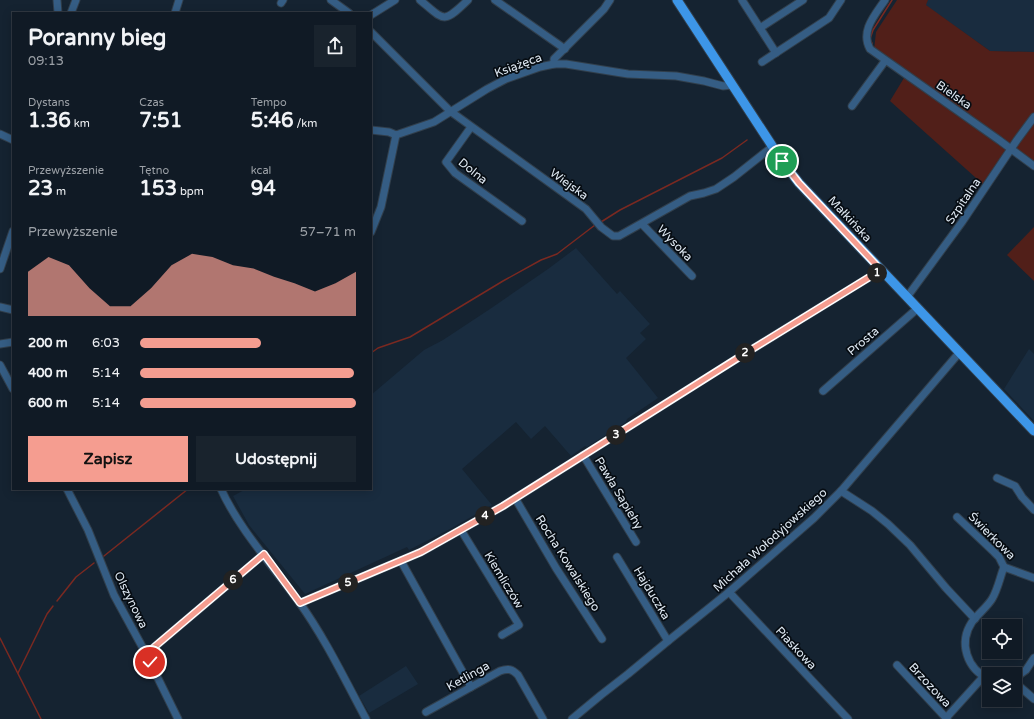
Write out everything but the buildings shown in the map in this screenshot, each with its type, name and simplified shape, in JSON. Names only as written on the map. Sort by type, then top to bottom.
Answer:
[{"type":"main road","name":"Małkińska","points":[[676,0],[772,147],[799,183],[1034,431]]},
{"type":"street","points":[[56,0],[58,12]]},
{"type":"street","points":[[71,12],[76,0]]},
{"type":"street","points":[[175,12],[180,0]]},
{"type":"street","points":[[331,0],[348,12]]},
{"type":"street","points":[[420,0],[439,16],[445,18],[452,15],[468,0]]},
{"type":"street","points":[[495,0],[565,49]]},
{"type":"street","points":[[554,64],[554,58],[565,49],[604,9],[610,0]]},
{"type":"street","points":[[742,0],[776,53]]},
{"type":"street","points":[[760,28],[803,0]]},
{"type":"street","points":[[762,62],[829,18],[841,0]]},
{"type":"street","name":"Bielska","points":[[885,0],[868,27],[866,39],[870,49],[885,61],[1011,148],[1034,166]]},
{"type":"street","points":[[372,14],[390,1]]},
{"type":"street","name":"Wiejska","points":[[372,33],[450,112],[586,210],[601,227],[613,236],[619,236],[690,196],[716,189],[772,147]]},
{"type":"street","points":[[852,106],[885,61]]},
{"type":"street","name":"Książęca","points":[[396,135],[434,122],[486,88],[506,79],[540,67],[554,64],[566,64],[628,74],[676,76],[723,86],[732,85]]},
{"type":"street","name":"Szpitalna","points":[[908,297],[962,222],[1011,148],[1034,117]]},
{"type":"street","name":"Dolna","points":[[471,127],[446,162],[454,172],[522,221]]},
{"type":"street","points":[[372,130],[389,132],[396,135],[380,207],[372,229]]},
{"type":"street","points":[[0,134],[12,140]]},
{"type":"street","name":"Wysoka","points":[[642,224],[692,276]]},
{"type":"street","points":[[0,269],[12,234]]},
{"type":"street","points":[[300,603],[401,561],[461,530],[515,498],[746,352],[881,270]]},
{"type":"street","points":[[0,307],[12,310]]},
{"type":"street","name":"Prosta","points":[[823,391],[918,308]]},
{"type":"street","points":[[0,344],[12,342]]},
{"type":"street","name":"Michała Wołodyjowskiego","points":[[572,719],[729,592],[814,518],[841,491],[959,353]]},
{"type":"street","points":[[0,365],[12,387]]},
{"type":"street","name":"Pawła Sapiehy","points":[[583,455],[636,542]]},
{"type":"street","points":[[997,478],[1015,486],[1022,497],[1034,510]]},
{"type":"street","name":"Olszynowa","points":[[67,490],[88,530],[114,595],[146,654],[178,719]]},
{"type":"street","points":[[222,490],[242,526],[300,603],[338,666],[366,719]]},
{"type":"street","points":[[841,491],[872,511],[907,542],[946,588],[975,619]]},
{"type":"street","name":"Rocha Kowalskiego","points":[[515,498],[556,568],[602,639]]},
{"type":"street","name":"Świerkowa","points":[[957,517],[999,557],[1004,567],[1034,578]]},
{"type":"street","name":"Kiemliczów","points":[[461,530],[519,625],[502,635]]},
{"type":"street","points":[[146,654],[264,554]]},
{"type":"street","name":"Hajduczka","points":[[617,557],[668,640]]},
{"type":"street","points":[[401,561],[471,687]]},
{"type":"street","points":[[982,673],[972,666],[966,651],[966,634],[975,619],[992,598],[1004,567]]},
{"type":"street","name":"Piaskowa","points":[[729,592],[848,719]]},
{"type":"street","points":[[1022,673],[1026,670],[1034,658]]},
{"type":"street","name":"Brzozowa","points":[[897,665],[946,718]]},
{"type":"street","name":"Ketlinga","points":[[426,712],[505,669],[512,670],[518,675],[543,719]]},
{"type":"street","points":[[946,718],[982,682]]},
{"type":"street","points":[[1022,689],[1034,699]]},
{"type":"shaded area","points":[[897,0],[928,0],[926,5],[990,51],[1034,52],[1034,162],[1009,145],[985,186],[890,101],[907,73],[874,50],[876,32]]},
{"type":"shaded area","points":[[928,0],[1034,0],[1034,52],[990,51],[925,5]]},
{"type":"shaded area","points":[[1034,227],[1034,281],[1007,255]]},
{"type":"shaded area","points":[[576,248],[617,294],[620,291],[650,324],[640,333],[646,339],[626,358],[658,398],[627,419],[626,422],[571,456],[545,426],[531,439],[516,422],[462,469],[492,505],[409,550],[407,547],[305,594],[249,525],[233,496],[244,490],[372,490],[372,394],[424,350],[443,340],[548,269]]},
{"type":"shaded area","points":[[1029,349],[1034,354],[1034,421],[1004,389]]},
{"type":"shaded area","points":[[406,666],[418,684],[369,713],[359,696]]},
{"type":"waterway","points":[[872,45],[870,39],[873,30],[892,0]]},
{"type":"waterway","points":[[601,222],[620,210],[722,158],[747,140]]},
{"type":"waterway","points":[[372,352],[378,348],[410,337],[503,281],[541,260],[557,254],[595,225]]},
{"type":"waterway","points":[[104,556],[187,490]]},
{"type":"waterway","points":[[57,601],[76,577],[94,563]]},
{"type":"waterway","points":[[18,673],[47,614],[53,606]]},
{"type":"waterway","points":[[0,638],[41,719]]},
{"type":"route","points":[[150,662],[146,654],[264,554],[300,603],[421,552],[503,506],[646,415],[872,277],[881,270],[799,183],[782,161]]}]
